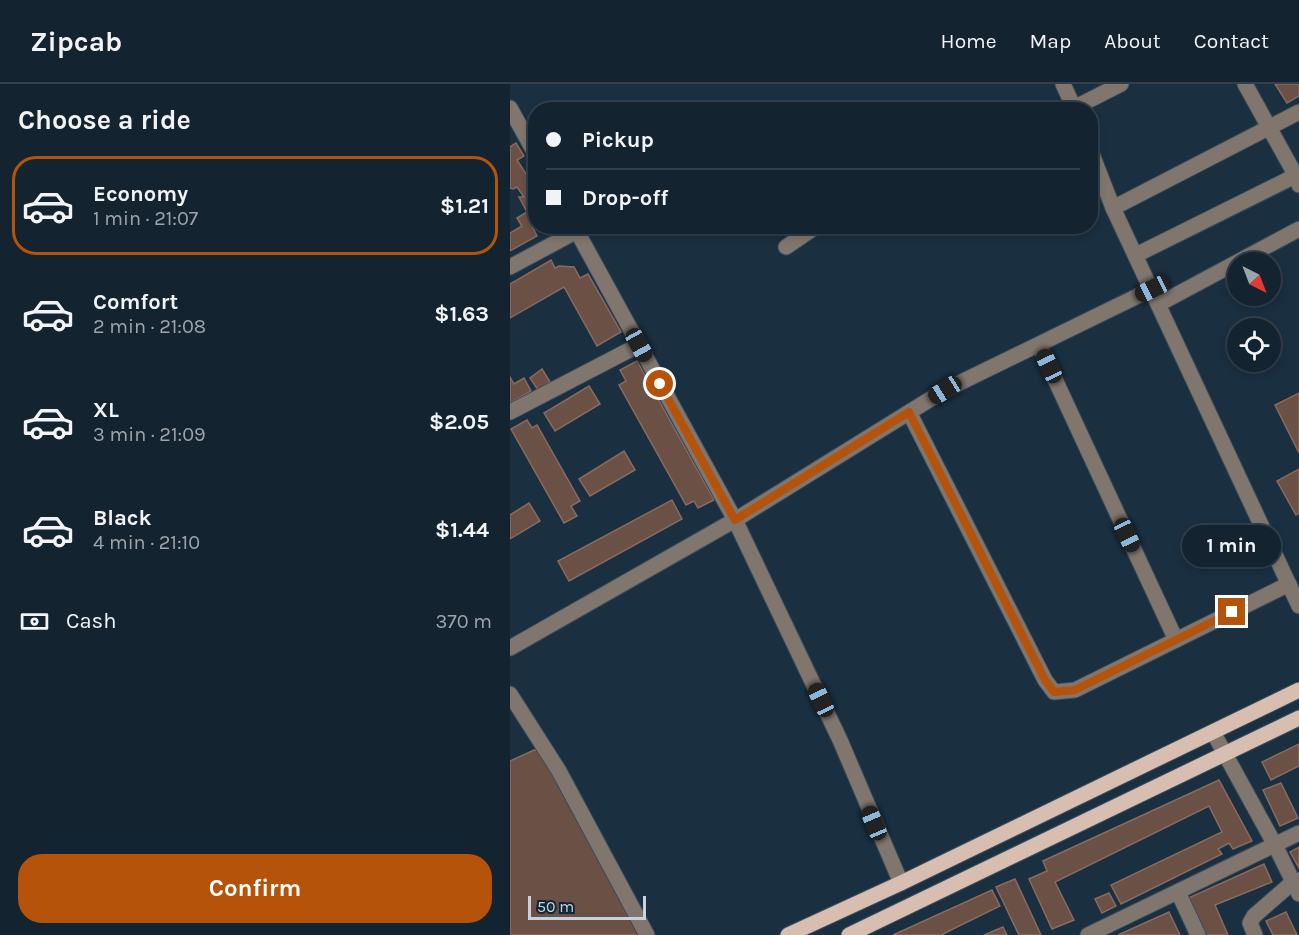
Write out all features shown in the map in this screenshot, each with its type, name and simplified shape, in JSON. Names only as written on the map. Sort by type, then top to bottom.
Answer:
[{"type":"main road","points":[[788,935],[901,883],[1299,690]]},
{"type":"main road","points":[[849,935],[1299,718]]},
{"type":"street","points":[[1063,84],[1070,102]]},
{"type":"street","points":[[1086,102],[1121,84]]},
{"type":"street","points":[[1136,255],[1298,178],[1245,84]]},
{"type":"street","points":[[510,108],[528,141]]},
{"type":"street","points":[[1113,208],[1299,112]]},
{"type":"street","points":[[1098,170],[1113,208],[1299,606]]},
{"type":"street","points":[[1159,304],[1299,229]]},
{"type":"street","points":[[510,267],[566,234]]},
{"type":"street","points":[[578,234],[735,520],[840,740],[901,883]]},
{"type":"street","points":[[786,247],[805,234]]},
{"type":"street","points":[[510,648],[735,520],[945,390],[1152,289]]},
{"type":"street","points":[[510,412],[639,345]]},
{"type":"street","points":[[1039,345],[1176,640]]},
{"type":"street","points":[[909,412],[1045,680],[1054,692],[1075,690],[1289,584]]},
{"type":"street","points":[[510,694],[559,771],[647,935]]},
{"type":"street","points":[[1213,732],[1297,885],[1254,916],[1250,923],[1255,935]]},
{"type":"street","points":[[1088,935],[1299,833]]},
{"type":"street","points":[[1178,892],[1198,935]]},
{"type":"building","points":[[1275,84],[1299,84],[1299,96],[1287,103]]},
{"type":"building","points":[[516,143],[524,156],[517,160],[526,174],[528,173],[528,234],[537,236],[510,251],[510,233],[522,226],[517,218],[527,212],[519,197],[524,197],[517,187],[510,188],[510,147]]},
{"type":"building","points":[[551,260],[555,268],[574,267],[580,278],[588,274],[621,332],[597,346],[564,287],[510,318],[510,284]]},
{"type":"building","points":[[637,361],[714,500],[698,508],[694,501],[686,505],[619,385],[626,381],[620,370]]},
{"type":"building","points":[[542,369],[550,382],[538,390],[530,378]]},
{"type":"building","points":[[510,377],[514,384],[524,378],[531,391],[510,403]]},
{"type":"building","points":[[589,386],[600,404],[555,431],[544,413]]},
{"type":"building","points":[[1299,393],[1299,453],[1275,405]]},
{"type":"building","points":[[527,420],[532,428],[537,425],[580,501],[571,506],[577,516],[564,523],[511,429]]},
{"type":"building","points":[[624,451],[635,470],[590,496],[579,479]]},
{"type":"building","points":[[1299,469],[1299,513],[1296,515],[1277,481]]},
{"type":"building","points":[[672,500],[682,519],[569,581],[558,561]]},
{"type":"building","points":[[529,503],[540,521],[510,539],[510,515]]},
{"type":"building","points":[[1299,744],[1299,766],[1271,780],[1262,762]]},
{"type":"building","points":[[534,750],[545,751],[639,935],[510,935],[510,761]]},
{"type":"building","points":[[1219,780],[1252,841],[1233,849],[1229,843],[1218,849],[1222,854],[1121,904],[1111,885],[1222,832],[1209,806],[1055,882],[1074,920],[1052,929],[1029,879],[1047,871],[1043,861]]},
{"type":"building","points":[[1281,783],[1298,818],[1280,826],[1263,790]]},
{"type":"building","points":[[1299,847],[1299,868],[1290,852]]},
{"type":"building","points":[[1264,864],[1272,882],[1215,905],[1228,935],[1204,935],[1186,899]]},
{"type":"building","points":[[1015,879],[1041,935],[1019,935],[996,887]]},
{"type":"building","points":[[992,890],[1000,906],[941,935],[893,935]]},
{"type":"building","points":[[1109,893],[1116,906],[1102,913],[1095,899]]},
{"type":"building","points":[[1169,912],[1180,935],[1118,935]]},
{"type":"building","points":[[1286,912],[1297,935],[1273,935],[1266,921]]},
{"type":"building","points":[[1003,927],[1007,935],[984,935]]},
{"type":"route","points":[[660,384],[735,520],[909,412],[1045,680],[1054,692],[1075,690],[1232,612]]}]
